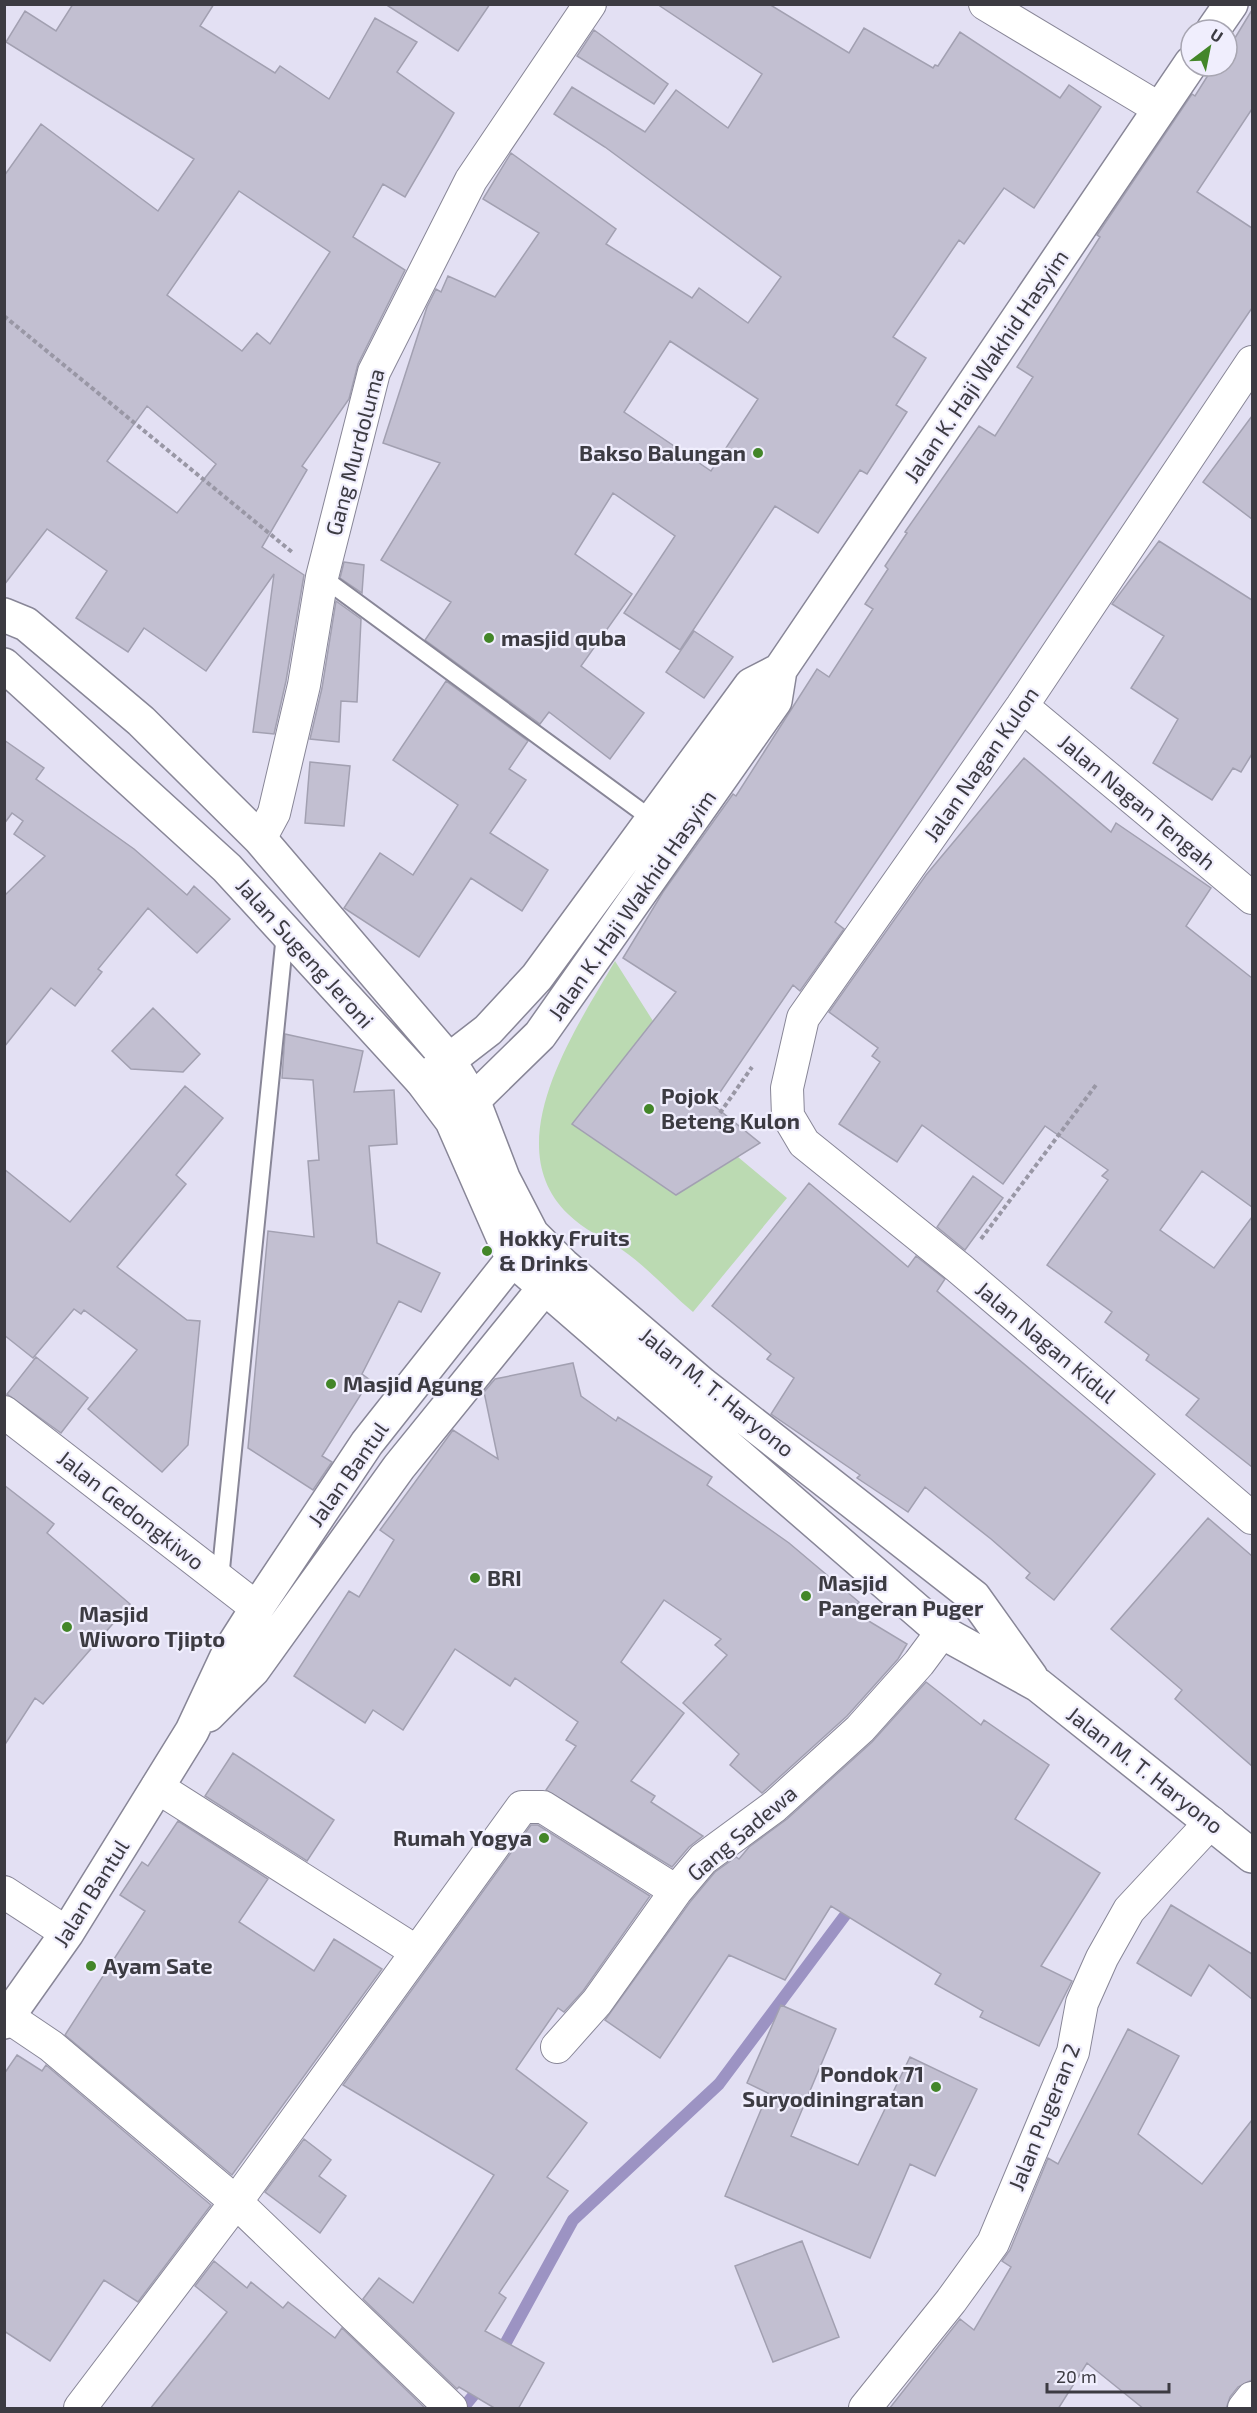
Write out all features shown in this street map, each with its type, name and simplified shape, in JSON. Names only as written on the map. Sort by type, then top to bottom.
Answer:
[{"type":"main road","points":[[1221,18],[1231,4]]},
{"type":"main road","name":"Jalan K. Haji Wakhid Hasyim","points":[[463,1110],[518,1059],[540,1035],[776,701],[780,670],[1181,78]]},
{"type":"main road","name":"Jalan Sugeng Jeroni","points":[[4,615],[26,624],[141,721],[260,839],[448,1059]]},
{"type":"main road","name":"Jalan Sugeng Jeroni","points":[[4,665],[227,868],[422,1081],[463,1110],[513,1260],[553,1277]]},
{"type":"main road","name":"Jalan K. Haji Wakhid Hasyim","points":[[422,1081],[488,1030],[537,978],[751,685],[780,670]]},
{"type":"main road","name":"Jalan M. T. Haryono","points":[[448,1059],[463,1110],[503,1178],[553,1277],[942,1632],[1038,1685],[1252,1856]]},
{"type":"main road","name":"Jalan Bantul","points":[[6,2019],[67,1933],[192,1731],[229,1652],[256,1608],[367,1443],[532,1234]]},
{"type":"main road","name":"Jalan M. T. Haryono","points":[[553,1277],[702,1384],[974,1597],[1038,1685]]},
{"type":"main road","name":"Jalan Bantul","points":[[192,1731],[253,1670],[399,1467],[553,1277]]},
{"type":"street","name":"Gang Murdoluma","points":[[260,839],[270,826],[274,813],[304,685],[322,577],[374,372],[436,243],[471,180],[590,4]]},
{"type":"street","points":[[984,4],[1160,109]]},
{"type":"street","name":"Jalan Nagan Kulon","points":[[836,1171],[804,1143],[788,1116],[789,1072],[803,1018],[1022,706],[1252,362]]},
{"type":"street","name":"Jalan Nagan Tengah","points":[[1022,706],[1252,898]]},
{"type":"street","name":"Jalan Nagan Kidul","points":[[836,1171],[959,1268],[1252,1518]]},
{"type":"street","name":"Jalan Gedongkiwo","points":[[4,1412],[256,1608]]},
{"type":"street","name":"Gang Sadewa","points":[[557,2047],[597,2002],[676,1891],[703,1859],[775,1806],[860,1729],[919,1663],[942,1632]]},
{"type":"street","points":[[157,1787],[417,1952]]},
{"type":"street","points":[[80,2409],[236,2202],[522,1807],[543,1807],[676,1891]]},
{"type":"street","name":"Jalan Pugeran 2","points":[[865,2409],[951,2301],[993,2243],[1073,2052],[1082,2003],[1102,1959],[1129,1910],[1211,1822]]},
{"type":"street","points":[[4,1892],[67,1933]]},
{"type":"street","points":[[6,2019],[51,2046],[236,2202],[448,2407]]},
{"type":"street","points":[[1244,2409],[1252,2398]]},
{"type":"lane","points":[[322,577],[653,820]]},
{"type":"lane","points":[[220,1579],[285,934]]},
{"type":"path","points":[[4,316],[322,577]]},
{"type":"path","points":[[720,1113],[754,1064]]},
{"type":"path","points":[[959,1268],[1096,1085]]},
{"type":"green space","points":[[615,961],[653,1021],[572,1124],[676,1195],[738,1157],[787,1198],[693,1312],[630,1256],[568,1214],[548,1186],[539,1154],[541,1121],[550,1087],[581,1019]]},
{"type":"building","points":[[73,4],[214,4],[200,26],[275,73],[280,66],[329,99],[375,18],[417,42],[397,72],[454,113],[405,197],[383,184],[353,237],[405,270],[358,364],[349,399],[302,466],[307,470],[262,547],[304,575],[286,681],[274,734],[253,732],[274,574],[206,671],[144,628],[128,652],[76,618],[107,571],[47,529],[4,585],[4,176],[41,124],[158,211],[194,159],[6,42],[25,11],[56,31]],"holes":[[[239,191],[330,252],[270,344],[257,333],[242,351],[167,295]],[[147,406],[216,464],[177,513],[107,461]]]},
{"type":"building","points":[[385,4],[490,4],[458,51]]},
{"type":"building","points":[[657,4],[769,4],[849,53],[864,28],[933,68],[935,65],[938,66],[960,32],[1060,98],[1069,85],[1101,107],[1034,208],[1004,188],[964,244],[959,240],[893,337],[926,358],[896,405],[907,412],[867,474],[860,470],[818,533],[775,506],[680,650],[624,613],[675,536],[613,493],[575,554],[632,594],[581,666],[644,713],[610,759],[549,712],[540,724],[425,640],[451,602],[381,560],[440,463],[383,443],[427,307],[436,289],[441,292],[448,276],[495,297],[539,233],[483,199],[511,153],[616,229],[606,244],[692,298],[699,288],[748,323],[781,277],[605,147],[554,114],[572,87],[645,132],[676,90],[728,128],[762,74]],"holes":[[[670,341],[758,399],[711,471],[624,412]]]},
{"type":"building","points":[[1252,10],[1252,109],[1197,192],[1252,228],[1252,308],[835,922],[844,929],[800,991],[793,985],[712,1104],[760,1143],[676,1195],[572,1124],[676,992],[623,958],[663,892],[733,794],[736,796],[817,669],[829,677],[873,609],[865,604],[888,569],[885,566],[907,533],[905,532],[979,426],[995,436],[1033,377],[1017,367],[1100,237],[1097,235],[1192,94],[1195,96],[1206,78],[1239,78],[1239,31]]},
{"type":"building","points":[[594,30],[668,84],[654,104],[577,56]]},
{"type":"building","points":[[1252,416],[1252,519],[1203,482]]},
{"type":"building","points":[[1159,541],[1252,600],[1252,754],[1241,772],[1233,768],[1212,800],[1153,763],[1178,719],[1131,688],[1164,636],[1112,604]]},
{"type":"building","points":[[344,562],[364,565],[362,593],[340,578]]},
{"type":"building","points":[[336,601],[361,619],[357,702],[341,701],[339,742],[310,739],[322,688]]},
{"type":"building","points":[[694,631],[733,657],[704,698],[666,672]]},
{"type":"building","points":[[446,681],[528,741],[509,769],[526,780],[490,833],[548,870],[522,911],[471,878],[419,957],[344,908],[380,853],[413,875],[458,805],[393,760]]},
{"type":"building","points":[[4,740],[44,768],[36,779],[134,849],[187,895],[194,886],[230,919],[197,953],[148,908],[98,969],[102,972],[75,1006],[51,988],[4,1047],[4,896],[45,856],[14,834],[23,821],[12,813],[4,824]]},
{"type":"building","points":[[1024,758],[1111,832],[1116,823],[1211,888],[1186,926],[1252,978],[1252,1207],[1202,1171],[1160,1230],[1214,1268],[1252,1217],[1252,1467],[1186,1415],[1199,1399],[1146,1360],[1149,1355],[1105,1322],[1112,1312],[1047,1265],[1108,1180],[1102,1176],[1108,1170],[1045,1126],[1003,1184],[922,1125],[897,1162],[839,1124],[880,1062],[872,1056],[878,1048],[829,1012],[926,875]]},
{"type":"building","points":[[310,762],[350,766],[344,826],[305,823]]},
{"type":"building","points":[[153,1008],[200,1054],[183,1072],[131,1069],[112,1051]]},
{"type":"building","points":[[285,1034],[363,1051],[354,1092],[394,1090],[397,1144],[369,1146],[377,1243],[440,1273],[421,1312],[399,1301],[362,1374],[370,1380],[322,1456],[332,1462],[313,1490],[248,1448],[268,1231],[314,1237],[308,1161],[319,1160],[313,1080],[282,1078]]},
{"type":"building","points":[[185,1086],[223,1118],[176,1175],[186,1184],[117,1267],[187,1320],[200,1321],[188,1445],[162,1472],[88,1409],[137,1350],[84,1310],[81,1314],[74,1309],[33,1358],[4,1335],[4,1169],[70,1222]]},
{"type":"building","points":[[973,1176],[1003,1198],[965,1250],[937,1227]]},
{"type":"building","points":[[809,1183],[908,1267],[916,1256],[945,1279],[937,1291],[1155,1474],[1054,1600],[1026,1578],[1030,1573],[925,1487],[908,1512],[857,1478],[860,1475],[771,1414],[794,1378],[767,1359],[771,1354],[712,1306]]},
{"type":"building","points":[[36,1357],[88,1398],[61,1433],[7,1394]]},
{"type":"building","points":[[573,1363],[581,1396],[616,1421],[618,1417],[712,1477],[707,1485],[789,1543],[859,1602],[852,1611],[907,1644],[898,1659],[847,1716],[762,1793],[730,1765],[739,1754],[683,1703],[727,1655],[715,1645],[721,1639],[664,1600],[621,1662],[684,1713],[631,1781],[655,1796],[651,1802],[703,1836],[689,1847],[672,1867],[546,1790],[576,1746],[566,1740],[578,1722],[515,1678],[510,1686],[455,1649],[403,1730],[373,1710],[365,1723],[294,1676],[349,1591],[359,1597],[394,1540],[380,1530],[453,1430],[498,1459],[484,1392],[495,1379]]},
{"type":"building","points":[[4,1485],[54,1524],[47,1533],[130,1604],[43,1704],[35,1698],[4,1746]]},
{"type":"building","points":[[1208,1518],[1252,1556],[1252,1766],[1175,1699],[1182,1690],[1111,1629]]},
{"type":"building","points":[[926,1682],[981,1725],[984,1720],[1049,1765],[1015,1819],[1100,1873],[1041,1966],[1072,1981],[1039,2046],[980,2017],[983,2011],[935,1984],[941,1974],[831,1906],[785,1980],[729,1955],[660,2058],[605,2020],[690,1902],[715,1872],[736,1857],[739,1859],[749,1847],[787,1819],[872,1742]]},
{"type":"building","points":[[233,1753],[334,1820],[307,1861],[205,1796]]},
{"type":"building","points":[[178,1821],[268,1879],[239,1922],[314,1971],[334,1939],[382,1969],[232,2175],[65,2035],[145,1911],[120,1895],[142,1862],[148,1866]]},
{"type":"building","points":[[531,1825],[538,1825],[650,1896],[583,1991],[564,2012],[558,2008],[516,2069],[587,2123],[547,2177],[568,2191],[499,2293],[506,2298],[485,2331],[544,2363],[518,2409],[496,2409],[459,2387],[457,2389],[363,2299],[379,2278],[413,2303],[494,2175],[343,2085]]},
{"type":"building","points":[[1171,1905],[1252,1954],[1252,1999],[1209,1965],[1191,1996],[1137,1963]]},
{"type":"building","points":[[781,2005],[836,2029],[791,2136],[858,2165],[910,2057],[977,2089],[935,2176],[910,2164],[870,2258],[725,2196],[768,2093],[747,2083]]},
{"type":"building","points":[[1128,2029],[1179,2056],[1138,2134],[1202,2184],[1252,2120],[1252,2380],[1238,2387],[1230,2397],[1226,2409],[1144,2409],[1087,2363],[1058,2409],[889,2409],[960,2319],[974,2330],[1011,2267],[1002,2261],[1010,2250],[1048,2158],[1058,2164]]},
{"type":"building","points":[[17,2055],[42,2071],[46,2065],[211,2205],[138,2302],[104,2280],[50,2361],[4,2331],[4,2074]]},
{"type":"building","points":[[304,2139],[331,2160],[319,2176],[346,2196],[320,2233],[265,2192]]},
{"type":"building","points":[[802,2241],[839,2337],[773,2362],[735,2266]]},
{"type":"building","points":[[214,2261],[247,2288],[251,2282],[283,2308],[288,2302],[335,2338],[342,2328],[426,2409],[150,2409],[227,2312],[195,2286]]},
{"type":"waterway","points":[[498,2357],[573,2220],[719,2084],[855,1902]]},
{"type":"waterway","points":[[463,2408],[482,2385]]},
{"type":"place","name":"Bakso Balungan","points":[[758,453]]},
{"type":"place","name":"masjid quba","points":[[489,638]]},
{"type":"place","name":"Pojok Beteng Kulon","points":[[649,1109]]},
{"type":"place","name":"Hokky Fruits & Drinks","points":[[487,1251]]},
{"type":"place","name":"Masjid Agung","points":[[331,1384]]},
{"type":"place","name":"BRI","points":[[475,1578]]},
{"type":"place","name":"Masjid Pangeran Puger","points":[[806,1596]]},
{"type":"place","name":"Masjid Wiworo Tjipto","points":[[67,1627]]},
{"type":"place","name":"Rumah Yogya","points":[[544,1838]]},
{"type":"place","name":"Ayam Sate","points":[[91,1966]]},
{"type":"place","name":"Pondok 71 Suryodiningratan","points":[[936,2087]]}]
